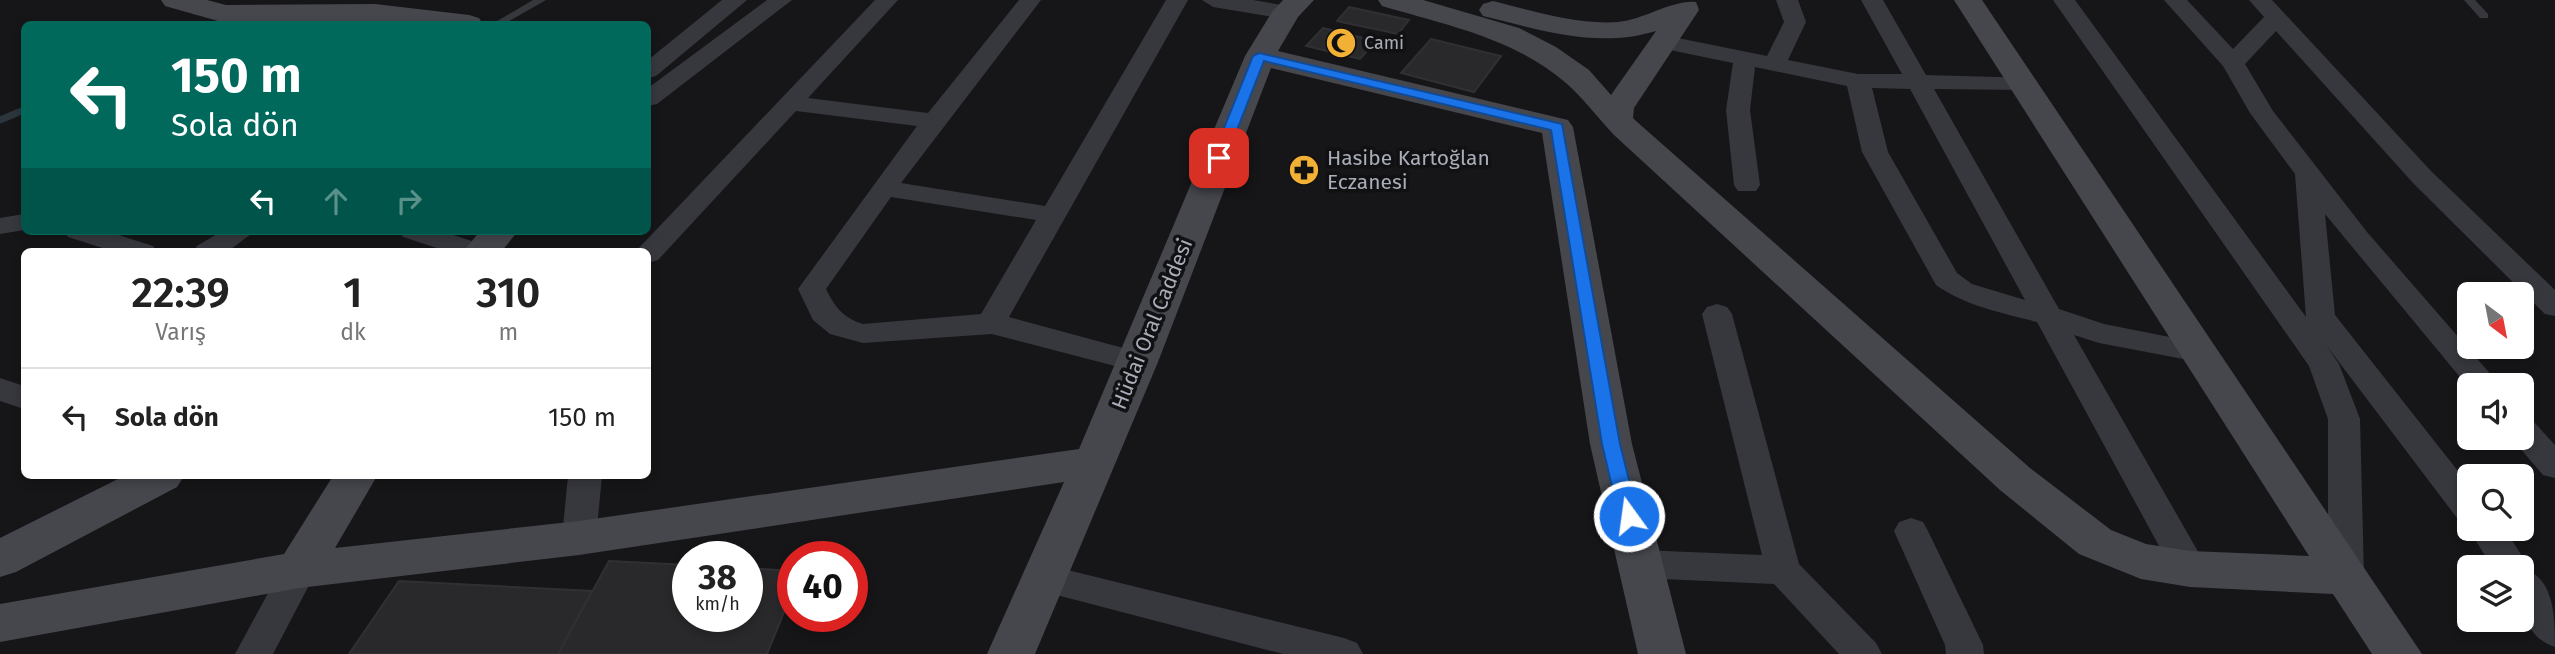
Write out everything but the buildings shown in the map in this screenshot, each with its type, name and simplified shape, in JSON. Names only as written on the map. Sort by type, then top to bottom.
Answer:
[{"type":"street","points":[[175,0],[225,13],[374,13],[443,21]]},
{"type":"street","points":[[651,69],[736,0]]},
{"type":"street","points":[[651,97],[780,0]]},
{"type":"street","points":[[651,251],[887,0]]},
{"type":"street","points":[[1030,0],[933,121],[812,289],[817,307],[834,326],[864,335],[990,324],[1138,362]]},
{"type":"street","points":[[990,324],[1177,0]]},
{"type":"street","points":[[1213,0],[1293,6]]},
{"type":"street","points":[[1392,0],[1509,34],[1567,69],[1643,70]]},
{"type":"street","points":[[1446,0],[1858,81],[2023,83]]},
{"type":"street","points":[[1775,63],[1795,22],[1787,0]]},
{"type":"street","points":[[1872,0],[2190,569]]},
{"type":"street","points":[[1968,0],[2398,654]]},
{"type":"street","points":[[2064,0],[2324,364]]},
{"type":"street","points":[[2175,0],[2233,63],[2262,113],[2357,238],[2474,373]]},
{"type":"street","points":[[1617,118],[1618,108],[1688,5]]},
{"type":"street","points":[[1688,5],[1644,26],[1603,30],[1559,43],[1554,50],[1567,69],[1598,102],[2015,479],[2095,542],[2141,561],[2190,569],[2346,576]]},
{"type":"street","name":"Hüdai Oral Caddesi","points":[[1010,654],[1138,362],[1259,56],[1293,6]]},
{"type":"street","points":[[2233,63],[2268,9],[2422,177],[2555,307]]},
{"type":"street","points":[[1259,56],[1557,127],[1617,118]]},
{"type":"street","points":[[1745,57],[1738,110],[1747,185]]},
{"type":"street","points":[[1567,69],[1557,127],[1611,444],[1662,654]]},
{"type":"street","points":[[1858,81],[1875,152],[1946,279],[1962,290],[1989,300],[2048,314],[2099,332],[2199,352]]},
{"type":"street","points":[[789,103],[933,121]]},
{"type":"street","points":[[2308,172],[2324,364],[2344,419],[2346,576]]},
{"type":"street","points":[[883,188],[1053,215]]},
{"type":"street","points":[[0,226],[21,222]]},
{"type":"street","points":[[90,235],[131,248]]},
{"type":"street","points":[[213,248],[235,235]]},
{"type":"street","points":[[426,235],[466,248]]},
{"type":"street","points":[[483,248],[496,235]]},
{"type":"street","points":[[1717,314],[1783,570],[1863,654]]},
{"type":"street","points":[[2320,316],[2457,493]]},
{"type":"street","points":[[0,389],[21,397]]},
{"type":"street","points":[[2534,442],[2555,466]]},
{"type":"street","points":[[0,623],[299,570],[579,538],[1094,463]]},
{"type":"street","points":[[0,559],[156,479]]},
{"type":"street","points":[[254,654],[299,570],[353,479]]},
{"type":"street","points":[[579,538],[585,479]]},
{"type":"street","points":[[1911,531],[1964,645],[1965,654]]},
{"type":"street","points":[[1640,564],[1783,570]]},
{"type":"street","points":[[1043,578],[1344,654]]},
{"type":"street","points":[[2534,601],[2555,632]]},
{"type":"lane","points":[[502,21],[541,0]]},
{"type":"lane","points":[[2469,0],[2484,16]]},
{"type":"waterway","points":[[0,120],[21,111]]},
{"type":"place","name":"Cami","points":[[1341,43]]},
{"type":"place","name":"Hasibe Kartoğlan Eczanesi","points":[[1304,170]]},
{"type":"route","points":[[1219,158],[1259,56],[1557,127],[1611,444],[1629,516]]}]
